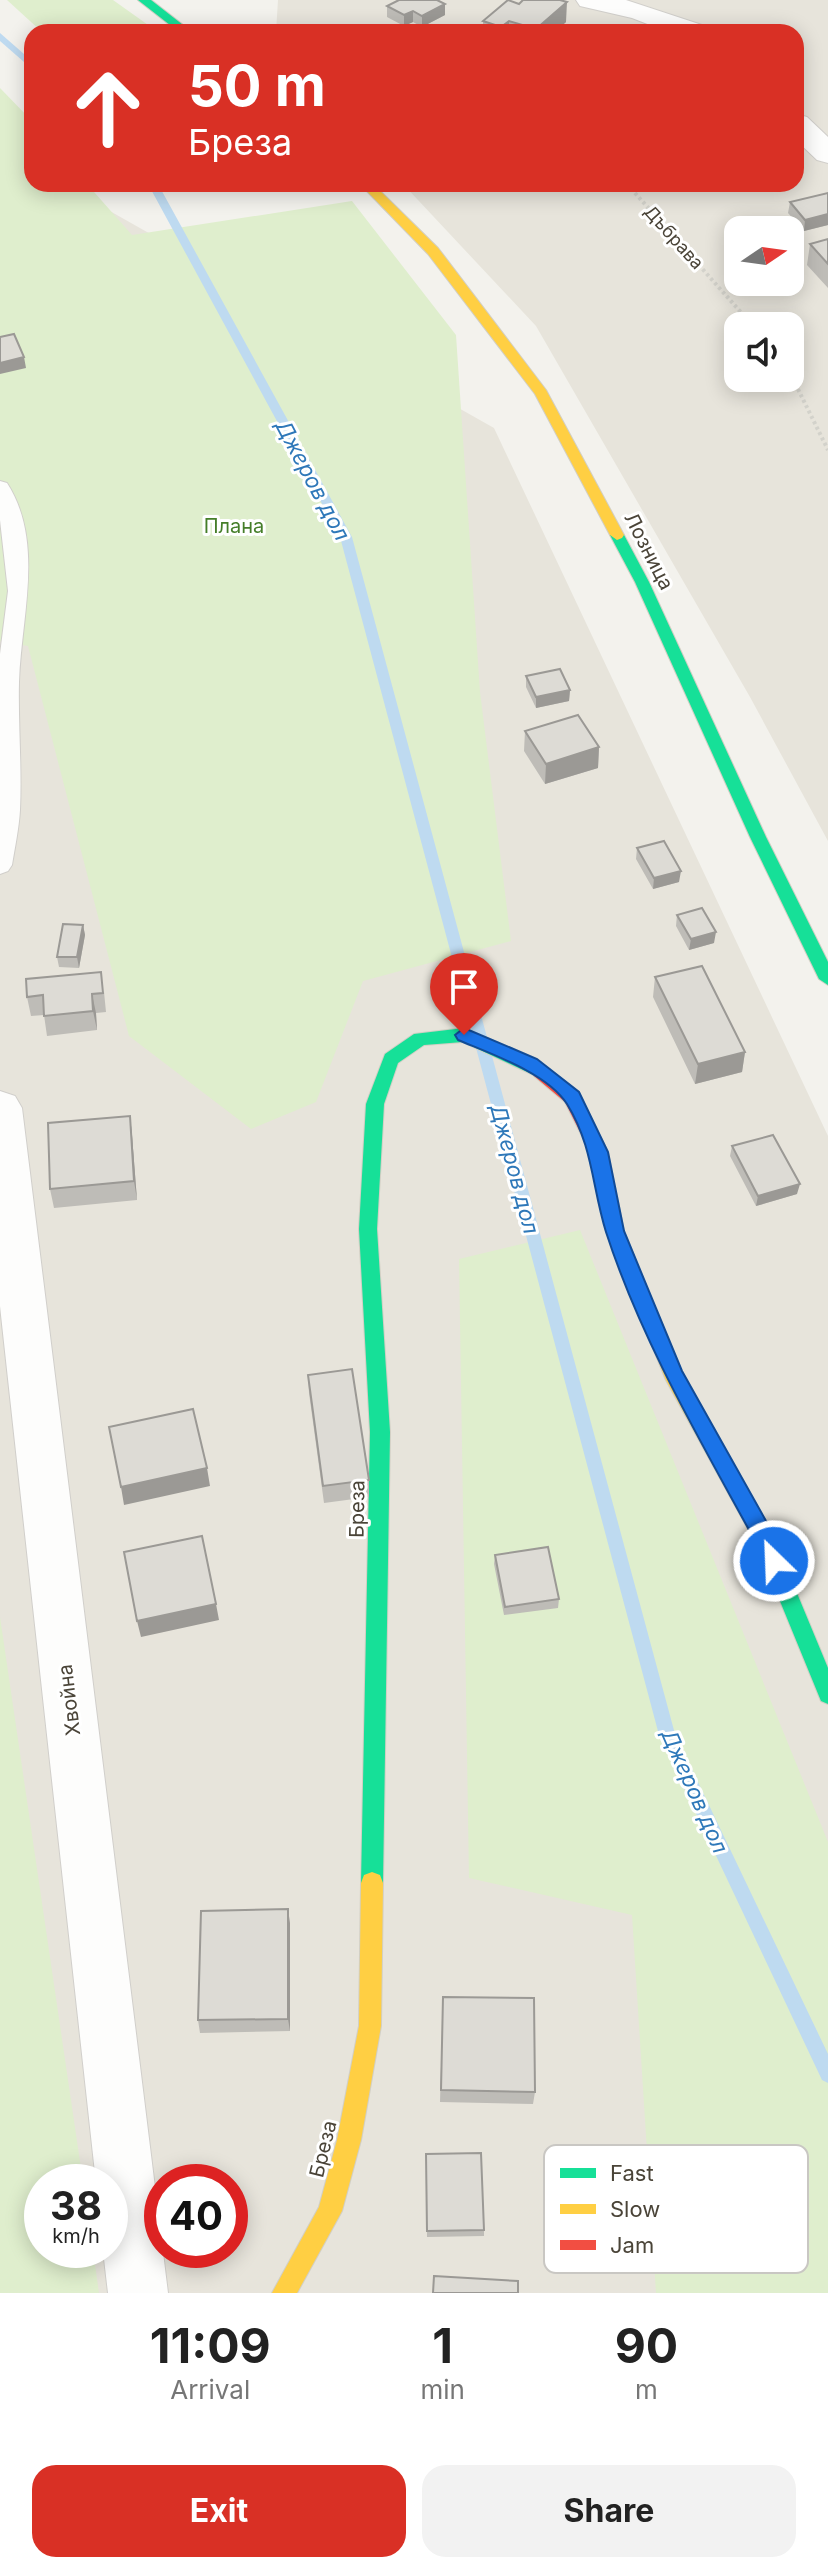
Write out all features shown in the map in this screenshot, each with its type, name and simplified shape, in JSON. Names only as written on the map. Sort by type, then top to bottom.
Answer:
[{"type":"street","points":[[144,0],[176,24]]},
{"type":"street","points":[[590,0],[641,12],[673,24]]},
{"type":"street","points":[[804,131],[828,154]]},
{"type":"street","name":"Лозница","points":[[374,192],[433,251],[541,393],[642,582],[758,837],[828,979]]},
{"type":"street","name":"Бреза","points":[[284,2293],[330,2211],[349,2140],[370,2026],[380,1432],[368,1229],[375,1104],[391,1059],[420,1039],[464,1035],[531,1064],[572,1097],[599,1152],[615,1231],[673,1374],[763,1535],[828,1694]]},
{"type":"street","name":"Хвойна","points":[[0,1108],[138,2293]]},
{"type":"lane","points":[[0,488],[6,498],[14,537],[19,591],[8,678],[8,812],[0,865]]},
{"type":"path","name":"Дъбрава","points":[[634,192],[741,312]]},
{"type":"path","points":[[799,392],[828,450]]},
{"type":"shaded area","points":[[278,0],[828,0],[828,841],[750,697],[536,326],[410,192],[804,192],[804,24],[276,24]]},
{"type":"shaded area","points":[[0,149],[24,175],[24,192],[76,192],[494,428],[828,1136],[828,2293],[54,2293],[52,2268],[128,2268],[128,2164],[41,2164],[0,1763]]},
{"type":"green space","points":[[7,0],[113,0],[147,24],[33,24]]},
{"type":"green space","name":"Плана","points":[[0,88],[24,113],[24,192],[94,192],[132,235],[352,201],[456,335],[480,692],[511,941],[363,981],[316,1102],[251,1129],[129,1036],[28,646],[0,641]]},
{"type":"green space","points":[[580,1230],[828,1842],[828,2293],[656,2293],[655,2273],[808,2273],[808,2145],[647,2145],[632,1915],[469,1878],[459,1259]]},
{"type":"green space","points":[[0,1617],[80,2164],[24,2164],[24,2268],[96,2268],[99,2293],[0,2293]]},
{"type":"building","points":[[399,0],[437,0],[445,4],[422,16],[413,11],[404,15],[387,6]]},
{"type":"building","points":[[508,0],[519,4],[523,0],[567,2],[542,24],[509,21],[492,24],[483,21]]},
{"type":"building","points":[[828,193],[828,214],[805,220],[790,202]]},
{"type":"building","points":[[828,239],[828,264],[810,244]]},
{"type":"building","points":[[14,334],[24,357],[0,363],[0,337]]},
{"type":"building","points":[[560,669],[570,690],[536,697],[526,676]]},
{"type":"building","points":[[578,715],[599,747],[546,764],[525,731]]},
{"type":"building","points":[[664,841],[681,871],[654,878],[637,848]]},
{"type":"building","points":[[702,908],[716,932],[691,939],[677,915]]},
{"type":"building","points":[[63,924],[83,925],[77,957],[57,957]]},
{"type":"building","points":[[702,966],[745,1052],[698,1064],[655,977]]},
{"type":"building","points":[[101,972],[103,993],[92,994],[93,1011],[44,1016],[43,995],[27,997],[26,979]]},
{"type":"building","points":[[130,1116],[134,1181],[50,1189],[48,1123]]},
{"type":"building","points":[[773,1135],[800,1184],[758,1196],[732,1146]]},
{"type":"building","points":[[352,1369],[369,1480],[323,1486],[308,1375]]},
{"type":"building","points":[[193,1409],[207,1468],[121,1487],[109,1427]]},
{"type":"building","points":[[202,1536],[216,1604],[137,1621],[124,1552]]},
{"type":"building","points":[[548,1547],[559,1599],[505,1607],[495,1555]]},
{"type":"building","points":[[288,1909],[288,2019],[198,2020],[201,1911]]},
{"type":"building","points":[[443,1997],[534,1998],[535,2092],[441,2090]]},
{"type":"building","points":[[481,2153],[484,2230],[427,2231],[426,2154]]},
{"type":"building","points":[[434,2276],[518,2281],[518,2293],[433,2293]]},
{"type":"waterway","name":"Джеров дол","points":[[0,36],[24,58]]},
{"type":"waterway","name":"Джеров дол","points":[[157,192],[346,537],[667,1735],[828,2074]]},
{"type":"traffic: fast","points":[[144,0],[176,24]]},
{"type":"traffic: fast","points":[[617,535],[642,582],[758,837],[828,979]]},
{"type":"traffic: fast","points":[[372,1883],[380,1432],[368,1229],[375,1104],[391,1059],[420,1039],[464,1035],[531,1064],[540,1071]]},
{"type":"traffic: fast","points":[[767,1545],[828,1694]]},
{"type":"traffic: slow","points":[[374,192],[433,251],[541,393],[617,535]]},
{"type":"traffic: slow","points":[[649,1316],[673,1374],[767,1545]]},
{"type":"traffic: slow","points":[[284,2293],[330,2211],[349,2140],[370,2026],[372,1883]]},
{"type":"traffic: jam","points":[[540,1071],[572,1097],[599,1152],[615,1231],[649,1316]]},
{"type":"route","points":[[464,1035],[531,1064],[572,1097],[599,1152],[615,1231],[673,1374],[763,1535],[774,1561]]}]
